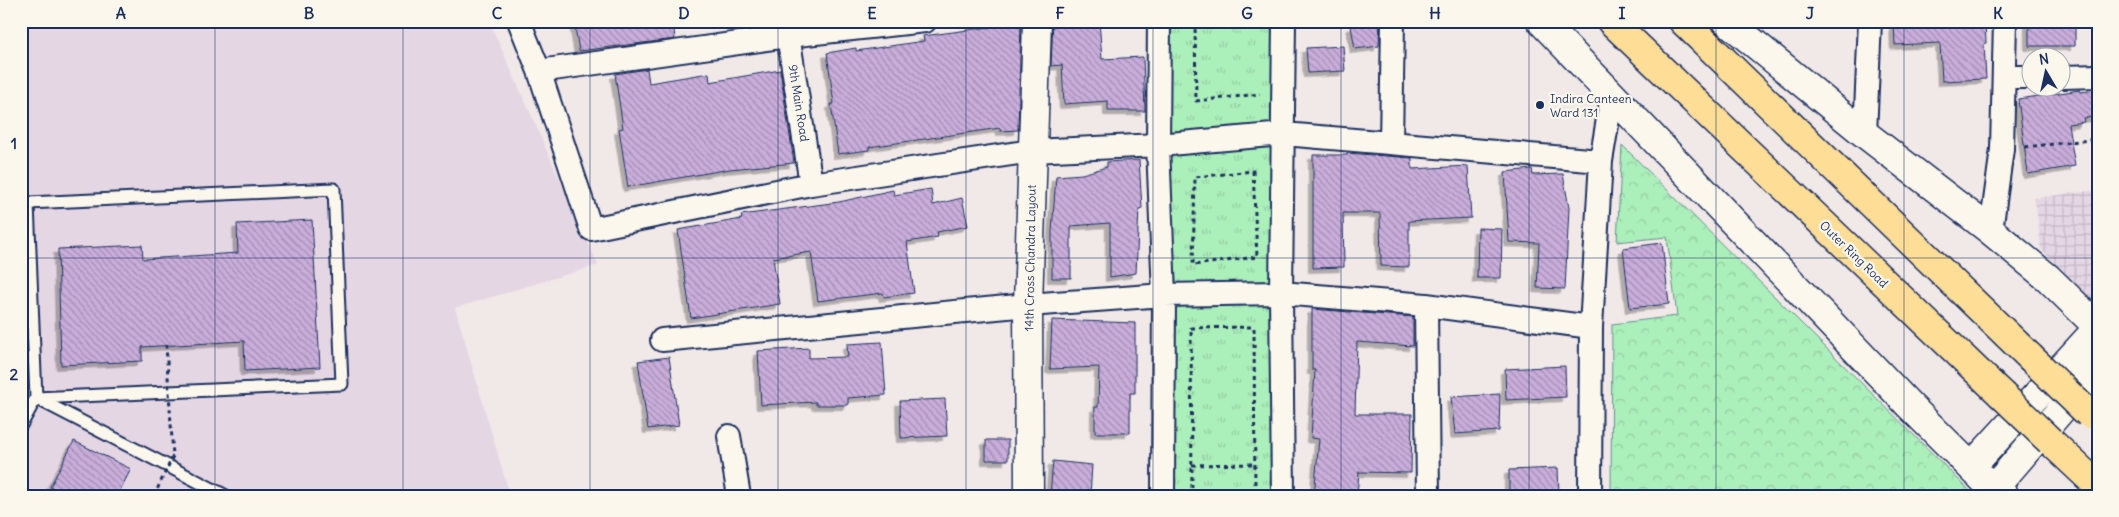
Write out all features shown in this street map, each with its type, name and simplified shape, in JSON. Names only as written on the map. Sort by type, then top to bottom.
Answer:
[{"type":"highway","name":"Outer Ring Road","points":[[1611,21],[2098,486]]},
{"type":"highway","points":[[1683,21],[2093,418]]},
{"type":"street","points":[[519,21],[539,71],[592,229],[812,184],[1032,151],[1158,145],[1284,134],[1601,161]]},
{"type":"street","points":[[539,71],[787,28],[925,21]]},
{"type":"street","name":"14th Cross Chandra Layout","points":[[1029,496],[1028,305],[1037,21]]},
{"type":"street","points":[[1158,21],[1158,145],[1164,295],[1163,496]]},
{"type":"street","points":[[1283,496],[1284,21]]},
{"type":"street","points":[[1391,143],[1393,21]]},
{"type":"street","points":[[1541,21],[1909,405],[1999,492],[2098,368]]},
{"type":"street","points":[[1727,21],[1751,31],[1865,134],[1991,231],[2048,278],[2098,327],[1971,467]]},
{"type":"street","points":[[1865,134],[1870,21]]},
{"type":"street","points":[[1991,231],[2002,149],[2005,21]]},
{"type":"street","name":"9th Main Road","points":[[787,28],[812,184]]},
{"type":"street","points":[[2072,76],[2098,76]]},
{"type":"street","points":[[2004,77],[2022,77]]},
{"type":"street","points":[[1590,496],[1591,327],[1601,161],[1612,95]]},
{"type":"street","points":[[662,340],[1028,305],[1164,295],[1282,293],[1426,305],[1591,327]]},
{"type":"street","points":[[1426,305],[1428,496]]},
{"type":"street","points":[[729,436],[740,496]]},
{"type":"lane","points":[[21,425],[36,398],[28,203],[334,189],[342,384],[36,398]]},
{"type":"lane","points":[[36,398],[226,496]]},
{"type":"path","points":[[1195,21],[1196,101],[1261,94],[1261,84]]},
{"type":"path","points":[[2002,149],[2098,139]]},
{"type":"path","points":[[1253,171],[1257,257],[1193,265],[1195,178],[1253,171]]},
{"type":"path","points":[[1192,496],[1191,328],[1254,328],[1255,496]]},
{"type":"path","points":[[154,496],[173,456],[166,345]]},
{"type":"path","points":[[1192,465],[1255,464]]},
{"type":"shaded area","points":[[21,21],[489,21],[598,265],[455,308],[510,496],[21,496]]},
{"type":"shaded area","points":[[2098,190],[2098,307],[2041,249],[2035,198]]},
{"type":"green space","points":[[1159,21],[1284,21],[1283,496],[1163,496]]},
{"type":"green space","points":[[1622,145],[1975,496],[1611,496],[1612,324],[1677,316],[1667,237],[1617,242]]},
{"type":"building","points":[[574,21],[673,21],[675,39],[579,51]]},
{"type":"building","points":[[1053,21],[1099,21],[1102,59],[1143,57],[1145,111],[1108,111],[1108,101],[1064,104],[1062,65],[1051,66]]},
{"type":"building","points":[[1380,21],[1379,46],[1355,49],[1351,26]]},
{"type":"building","points":[[1894,21],[1985,21],[1986,79],[1942,81],[1940,43],[1895,45]]},
{"type":"building","points":[[2029,21],[2075,21],[2075,46],[2029,46]]},
{"type":"building","points":[[1021,23],[1018,130],[1000,131],[1000,128],[869,147],[869,150],[838,154],[831,104],[834,104],[827,53],[856,48],[856,51],[924,41],[923,36]]},
{"type":"building","points":[[1343,46],[1345,71],[1308,73],[1306,48]]},
{"type":"building","points":[[647,69],[649,83],[709,73],[710,82],[780,70],[794,163],[730,169],[628,187],[619,129],[623,128],[615,74]]},
{"type":"building","points":[[2098,90],[2098,117],[2083,118],[2084,122],[2068,124],[2075,166],[2028,174],[2018,99],[2072,98],[2072,91]]},
{"type":"building","points":[[1347,153],[1412,158],[1412,169],[1468,166],[1471,218],[1409,221],[1409,267],[1381,266],[1380,213],[1343,213],[1344,267],[1313,268],[1313,155],[1347,155]]},
{"type":"building","points":[[1139,160],[1142,208],[1139,209],[1136,273],[1110,277],[1110,223],[1071,226],[1071,278],[1052,278],[1052,232],[1056,176],[1082,174],[1107,167],[1107,162]]},
{"type":"building","points":[[1532,169],[1533,175],[1563,174],[1569,208],[1565,289],[1537,288],[1539,243],[1509,242],[1505,172]]},
{"type":"building","points":[[931,189],[933,205],[962,198],[968,226],[937,232],[938,237],[907,242],[914,293],[884,297],[883,293],[818,301],[811,252],[773,258],[780,304],[691,318],[678,230],[742,219],[741,215],[839,202],[893,190],[894,195]]},
{"type":"building","points":[[312,220],[320,367],[245,371],[244,341],[142,347],[142,361],[61,365],[58,249],[142,245],[143,259],[238,253],[237,224]]},
{"type":"building","points":[[1478,228],[1502,229],[1501,278],[1477,278]]},
{"type":"building","points":[[1662,243],[1669,304],[1630,308],[1623,248]]},
{"type":"building","points":[[1312,309],[1413,317],[1413,346],[1357,342],[1355,414],[1412,414],[1411,473],[1359,472],[1357,496],[1314,496],[1319,439],[1311,438],[1315,370],[1312,370]]},
{"type":"building","points":[[1052,320],[1135,323],[1135,393],[1130,393],[1130,433],[1095,433],[1095,407],[1098,407],[1099,367],[1050,369]]},
{"type":"building","points":[[882,342],[886,395],[848,398],[848,405],[816,405],[816,402],[761,405],[758,351],[809,348],[809,358],[848,357],[847,344]]},
{"type":"building","points":[[669,357],[679,425],[648,429],[638,361]]},
{"type":"building","points":[[1565,366],[1566,397],[1506,400],[1505,369]]},
{"type":"building","points":[[1500,394],[1499,431],[1455,434],[1451,397]]},
{"type":"building","points":[[945,399],[947,436],[901,438],[900,401]]},
{"type":"building","points":[[986,440],[1008,440],[1008,460],[986,460]]},
{"type":"building","points":[[74,441],[131,469],[117,496],[69,496],[50,487]]},
{"type":"building","points":[[1053,461],[1092,465],[1090,496],[1050,496]]},
{"type":"building","points":[[1558,468],[1559,493],[1509,495],[1509,470]]},
{"type":"place","name":"Indira Canteen Ward 131","points":[[1540,105]]}]
